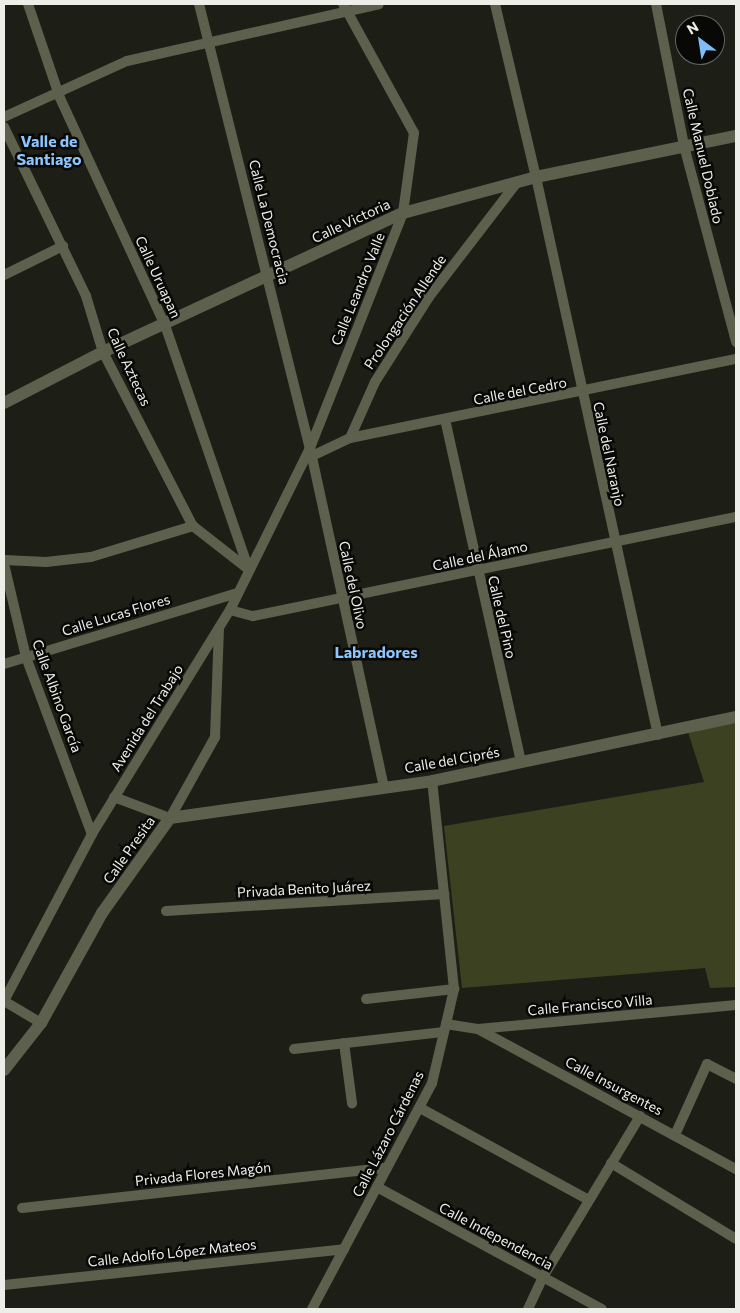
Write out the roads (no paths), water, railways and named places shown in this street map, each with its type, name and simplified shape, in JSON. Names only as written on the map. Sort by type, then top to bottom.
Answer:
[{"type":"street","name":"Calle Uruapan","points":[[28,4],[58,90],[165,325],[248,568]]},
{"type":"street","name":"Calle La Democracia","points":[[199,4],[311,452]]},
{"type":"street","points":[[4,117],[58,90],[127,61],[344,7],[379,4]]},
{"type":"street","name":"Calle del Naranjo","points":[[495,4],[536,177],[614,542],[658,735]]},
{"type":"street","name":"Calle Manuel Doblado","points":[[656,4],[684,146],[733,318],[736,342]]},
{"type":"street","name":"Calle Leandro Valle","points":[[311,452],[403,213],[414,133],[344,7]]},
{"type":"street","name":"Calle Aztecas","points":[[4,127],[86,296],[103,352],[193,526],[248,568]]},
{"type":"street","name":"Calle Victoria","points":[[4,403],[103,352],[165,325],[403,213],[515,185],[536,177],[736,136]]},
{"type":"street","name":"Prolongación Allende","points":[[350,438],[374,382],[429,297],[515,185]]},
{"type":"street","points":[[4,274],[63,246]]},
{"type":"street","name":"Calle del Cedro","points":[[311,452],[350,438],[582,393],[736,359]]},
{"type":"street","name":"Calle del Pino","points":[[445,419],[477,571],[521,763]]},
{"type":"street","name":"Avenida del Trabajo","points":[[4,1001],[92,834],[230,610],[248,568],[311,452]]},
{"type":"street","name":"Calle del Olivo","points":[[311,452],[384,787]]},
{"type":"street","name":"Calle del Álamo","points":[[230,610],[253,616],[736,517]]},
{"type":"street","points":[[4,560],[46,562],[91,557],[193,526]]},
{"type":"street","name":"Calle Albino García","points":[[4,564],[26,657],[92,834]]},
{"type":"street","name":"Calle Lucas Flores","points":[[4,664],[237,593]]},
{"type":"street","name":"Calle Presita","points":[[4,1070],[41,1023],[102,913],[170,818],[214,737],[219,627]]},
{"type":"street","name":"Calle del Ciprés","points":[[170,818],[432,781],[658,735],[736,717]]},
{"type":"street","name":"Calle Lázaro Cárdenas","points":[[312,1309],[432,1083],[454,989],[432,781]]},
{"type":"street","points":[[114,797],[170,818]]},
{"type":"street","name":"Privada Benito Juárez","points":[[166,911],[444,894]]},
{"type":"street","points":[[366,999],[454,989]]},
{"type":"street","points":[[4,1001],[41,1023]]},
{"type":"street","name":"Calle Francisco Villa","points":[[294,1049],[445,1028],[478,1029],[736,1005]]},
{"type":"street","name":"Calle Insurgentes","points":[[478,1029],[736,1169]]},
{"type":"street","points":[[344,1043],[352,1103]]},
{"type":"street","points":[[675,1135],[707,1064],[736,1079]]},
{"type":"street","points":[[420,1108],[589,1200]]},
{"type":"street","points":[[528,1309],[544,1277],[640,1116]]},
{"type":"street","points":[[611,1163],[736,1239]]},
{"type":"street","name":"Privada Flores Magón","points":[[22,1208],[386,1168]]},
{"type":"street","name":"Calle Independencia","points":[[377,1187],[602,1309]]},
{"type":"street","name":"Calle Adolfo López Mateos","points":[[4,1285],[344,1249]]},
{"type":"district","name":"Valle de Santiago","points":[[49,150]]},
{"type":"district","name":"Labradores","points":[[376,652]]}]
